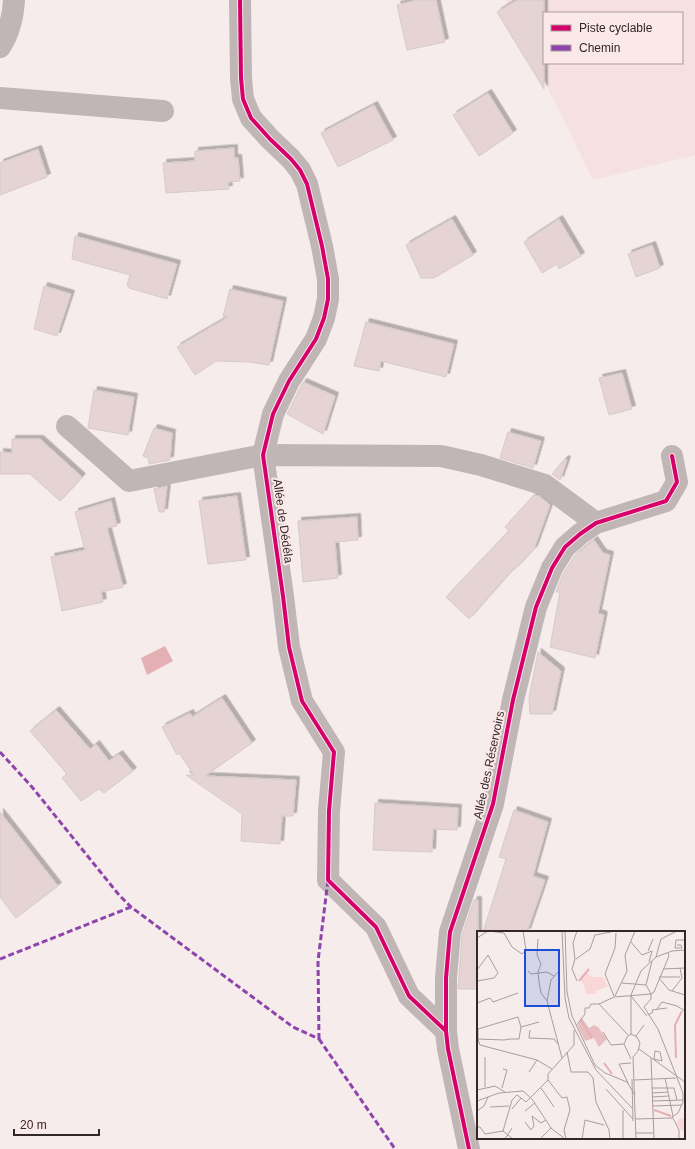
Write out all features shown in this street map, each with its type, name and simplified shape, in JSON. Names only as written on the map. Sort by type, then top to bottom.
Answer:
[{"type":"street","points":[[0,47],[13,17],[14,0]]},
{"type":"street","name":"Allée de Dédéla","points":[[240,0],[241,78],[243,99],[251,118],[291,159],[300,170],[307,184],[322,246],[328,279],[328,299],[324,318],[316,339],[289,381],[273,414],[263,455],[289,647],[302,701],[334,752],[329,811],[328,880],[376,927],[409,996],[446,1031]]},
{"type":"street","points":[[0,98],[163,111]]},
{"type":"street","points":[[67,426],[129,481],[263,455],[441,456],[481,465],[545,485],[596,523]]},
{"type":"street","name":"Allée des Réservoirs","points":[[469,1149],[448,1049],[446,1031],[446,978],[450,932],[493,804],[513,700],[536,608],[552,568],[565,547],[580,534],[596,523],[666,501],[677,482],[672,456]]},
{"type":"shaded area","points":[[505,0],[695,0],[695,155],[593,180]]},
{"type":"shaded area","points":[[165,646],[173,661],[147,675],[141,658]]},
{"type":"building","points":[[417,0],[436,0],[445,42],[407,50],[397,5]]},
{"type":"building","points":[[517,0],[544,0],[544,89],[497,12]]},
{"type":"building","points":[[488,93],[513,133],[479,156],[453,115]]},
{"type":"building","points":[[374,105],[393,140],[338,167],[321,133]]},
{"type":"building","points":[[234,148],[234,158],[238,158],[240,181],[228,182],[229,189],[166,193],[163,163],[195,161],[195,151]]},
{"type":"building","points":[[38,149],[47,177],[0,195],[0,163]]},
{"type":"building","points":[[452,219],[473,255],[434,278],[421,278],[406,245]]},
{"type":"building","points":[[559,219],[581,256],[559,269],[557,264],[542,273],[524,242]]},
{"type":"building","points":[[75,236],[177,264],[167,299],[129,288],[127,285],[130,275],[72,259]]},
{"type":"building","points":[[652,245],[660,268],[636,277],[628,254]]},
{"type":"building","points":[[44,286],[71,294],[57,336],[34,329]]},
{"type":"building","points":[[230,289],[283,301],[269,365],[249,362],[216,361],[195,375],[177,347],[228,317],[223,316]]},
{"type":"building","points":[[366,322],[454,344],[446,377],[381,361],[379,371],[354,366]]},
{"type":"building","points":[[622,373],[632,409],[609,415],[599,378]]},
{"type":"building","points":[[303,382],[335,396],[323,434],[287,414]]},
{"type":"building","points":[[94,390],[134,397],[128,435],[88,428]]},
{"type":"building","points":[[154,428],[172,433],[170,460],[149,464],[148,458],[143,456]]},
{"type":"building","points":[[508,432],[541,441],[533,468],[500,458]]},
{"type":"building","points":[[12,439],[40,439],[82,477],[60,501],[30,474],[0,474],[0,452],[12,453]]},
{"type":"building","points":[[565,459],[567,460],[560,480],[552,474]]},
{"type":"building","points":[[167,486],[164,512],[159,512],[154,489]]},
{"type":"building","points":[[534,495],[539,496],[550,505],[534,549],[514,570],[513,569],[469,619],[446,597],[509,531],[505,527]]},
{"type":"building","points":[[237,496],[246,560],[208,564],[199,501]]},
{"type":"building","points":[[111,501],[117,526],[107,528],[123,587],[101,592],[103,602],[62,611],[51,557],[85,550],[75,512]]},
{"type":"building","points":[[357,517],[358,540],[335,542],[338,578],[303,582],[298,521]]},
{"type":"building","points":[[594,540],[603,553],[610,555],[598,613],[604,615],[595,658],[550,647],[560,592],[556,592],[563,574],[575,555]]},
{"type":"building","points":[[538,652],[561,671],[552,714],[530,714],[529,697]]},
{"type":"building","points":[[222,698],[252,743],[205,776],[296,780],[293,816],[282,816],[280,844],[241,841],[242,814],[186,775],[194,775],[179,753],[177,755],[162,727],[190,713],[192,717]]},
{"type":"building","points":[[56,710],[90,749],[96,744],[109,761],[119,754],[133,771],[104,793],[99,789],[81,801],[62,778],[67,774],[30,731]]},
{"type":"building","points":[[375,803],[458,808],[457,830],[433,829],[432,852],[373,850]]},
{"type":"building","points":[[514,810],[548,822],[533,876],[545,880],[527,931],[483,931],[506,859],[499,857]]},
{"type":"building","points":[[0,812],[58,886],[16,918],[0,897]]},
{"type":"building","points":[[474,900],[478,900],[477,989],[458,989],[462,935]]},
{"type":"marked path","points":[[0,752],[32,787],[119,895],[131,907],[293,1027],[319,1039]]},
{"type":"marked path","points":[[319,1039],[318,961],[328,880]]},
{"type":"marked path","points":[[0,959],[131,907]]},
{"type":"marked path","points":[[319,1039],[395,1149]]},
{"type":"cycle path","points":[[240,0],[241,78],[243,99],[251,118],[291,159],[300,170],[307,184],[322,246],[328,279],[328,299],[324,318],[316,339],[289,381],[273,414],[263,455],[289,647],[302,701],[334,752],[329,811],[328,880],[376,927],[409,996],[446,1031]]},
{"type":"cycle path","points":[[469,1149],[448,1049],[446,1031],[446,978],[450,932],[493,804],[513,700],[536,607],[552,568],[565,547],[580,534],[596,523],[666,501],[677,482],[672,456]]}]
